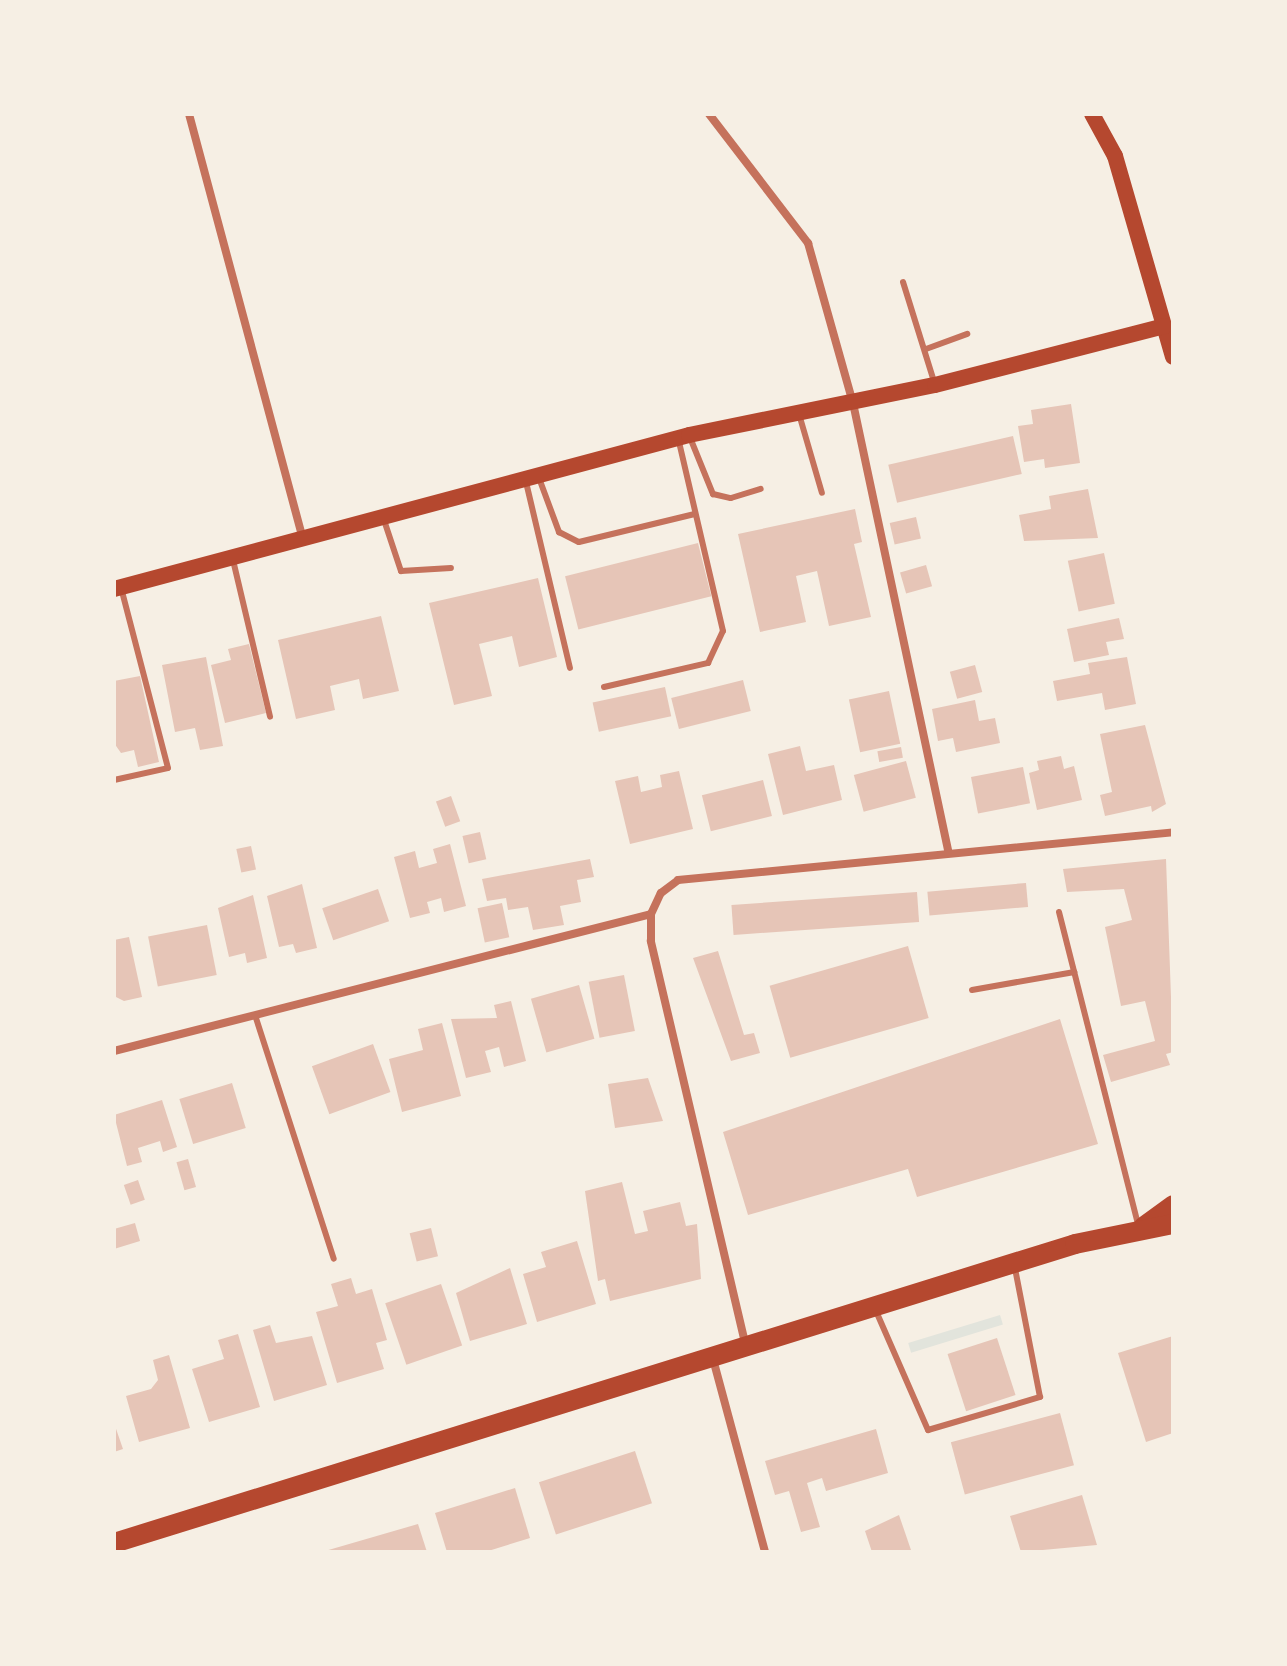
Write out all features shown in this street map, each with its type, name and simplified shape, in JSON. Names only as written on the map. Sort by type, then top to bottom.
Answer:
[{"type":"highway","points":[[1141,1228],[1173,1205]]},
{"type":"highway","points":[[114,1543],[1014,1263],[1141,1228],[1173,1224]]},
{"type":"main road","points":[[1092,114],[1115,156],[1173,357]]},
{"type":"main road","points":[[117,588],[683,437],[935,385],[1165,326]]},
{"type":"street","points":[[189,114],[302,537]]},
{"type":"street","points":[[709,114],[808,243],[853,403],[949,853]]},
{"type":"street","points":[[114,1051],[651,914],[678,880],[1173,832]]},
{"type":"street","points":[[651,914],[746,1348]]},
{"type":"street","points":[[713,1359],[765,1552]]},
{"type":"lane","points":[[903,282],[935,385]]},
{"type":"lane","points":[[926,349],[967,334]]},
{"type":"lane","points":[[799,414],[822,493]]},
{"type":"lane","points":[[683,437],[713,494],[731,498],[761,489]]},
{"type":"lane","points":[[604,687],[708,663],[718,647],[723,631],[695,514],[683,437]]},
{"type":"lane","points":[[532,477],[559,532],[579,542],[695,514]]},
{"type":"lane","points":[[532,477],[570,668]]},
{"type":"lane","points":[[382,516],[401,571],[451,568]]},
{"type":"lane","points":[[232,556],[270,717]]},
{"type":"lane","points":[[114,780],[168,768],[117,588]]},
{"type":"lane","points":[[1059,912],[1141,1228]]},
{"type":"lane","points":[[972,990],[1074,972]]},
{"type":"lane","points":[[255,1015],[334,1259]]},
{"type":"lane","points":[[874,1308],[928,1430],[1040,1397],[1014,1263]]},
{"type":"shaded area","points":[[1000,1315],[1003,1325],[911,1353],[908,1343]]},
{"type":"building","points":[[1071,404],[1080,463],[1045,468],[1044,459],[1024,462],[1018,426],[1033,424],[1031,410]]},
{"type":"building","points":[[1013,436],[1022,474],[897,503],[888,465]]},
{"type":"building","points":[[1088,489],[1098,538],[1024,541],[1019,515],[1051,509],[1049,496]]},
{"type":"building","points":[[855,509],[862,542],[854,544],[871,617],[829,626],[817,571],[796,576],[806,622],[760,632],[738,534]]},
{"type":"building","points":[[916,517],[921,538],[895,545],[890,523]]},
{"type":"building","points":[[698,543],[711,596],[578,630],[565,576]]},
{"type":"building","points":[[1104,553],[1115,604],[1079,612],[1068,561]]},
{"type":"building","points":[[926,565],[932,586],[906,594],[900,572]]},
{"type":"building","points":[[538,578],[557,657],[519,667],[512,636],[479,644],[492,696],[454,705],[429,603]]},
{"type":"building","points":[[381,616],[399,691],[363,699],[359,679],[330,686],[335,710],[296,719],[278,640]]},
{"type":"building","points":[[1119,618],[1124,639],[1106,642],[1109,655],[1074,662],[1067,629]]},
{"type":"building","points":[[249,644],[266,713],[225,723],[211,665],[231,660],[228,649]]},
{"type":"building","points":[[206,657],[223,746],[200,750],[195,728],[175,732],[162,665]]},
{"type":"building","points":[[1127,657],[1136,704],[1105,710],[1102,693],[1057,701],[1053,681],[1090,674],[1088,663]]},
{"type":"building","points":[[975,665],[982,692],[957,699],[950,672]]},
{"type":"building","points":[[140,676],[159,762],[138,767],[134,750],[121,753],[114,743],[114,681]]},
{"type":"building","points":[[743,680],[751,711],[679,729],[671,698]]},
{"type":"building","points":[[665,687],[671,716],[599,732],[593,702]]},
{"type":"building","points":[[889,691],[900,744],[860,752],[849,700]]},
{"type":"building","points":[[975,700],[979,721],[995,718],[1000,743],[956,752],[953,738],[938,741],[932,709]]},
{"type":"building","points":[[1145,725],[1166,804],[1152,812],[1151,806],[1105,816],[1100,795],[1112,792],[1100,734]]},
{"type":"building","points":[[800,746],[806,771],[834,765],[842,800],[783,815],[768,754]]},
{"type":"building","points":[[901,747],[903,758],[879,762],[877,751]]},
{"type":"building","points":[[1061,756],[1064,769],[1074,766],[1082,800],[1037,810],[1029,773],[1039,770],[1037,761]]},
{"type":"building","points":[[906,761],[916,798],[864,812],[854,775]]},
{"type":"building","points":[[1023,767],[1030,803],[978,813],[971,777]]},
{"type":"building","points":[[679,771],[693,829],[630,844],[615,781],[638,776],[641,792],[662,787],[660,775]]},
{"type":"building","points":[[763,780],[772,816],[711,831],[702,795]]},
{"type":"building","points":[[451,796],[460,821],[445,827],[436,801]]},
{"type":"building","points":[[480,832],[486,859],[469,863],[462,836]]},
{"type":"building","points":[[450,844],[466,906],[444,912],[441,898],[427,902],[430,913],[410,918],[394,857],[415,851],[419,868],[437,863],[433,849]]},
{"type":"building","points":[[251,846],[256,869],[241,873],[236,849]]},
{"type":"building","points":[[590,859],[594,877],[577,880],[581,902],[560,906],[564,925],[533,930],[528,907],[508,910],[506,898],[487,901],[482,879]]},
{"type":"building","points":[[1166,859],[1173,1052],[1166,1054],[1170,1065],[1111,1082],[1103,1055],[1155,1041],[1145,1001],[1121,1006],[1105,927],[1132,920],[1124,889],[1067,892],[1063,869]]},
{"type":"building","points":[[1026,883],[1028,907],[929,916],[927,892]]},
{"type":"building","points":[[302,884],[317,948],[296,953],[293,944],[279,947],[267,896]]},
{"type":"building","points":[[378,889],[389,921],[333,940],[322,908]]},
{"type":"building","points":[[917,892],[919,922],[734,935],[731,905]]},
{"type":"building","points":[[253,895],[267,958],[247,963],[245,953],[229,957],[218,908]]},
{"type":"building","points":[[502,903],[509,937],[485,942],[478,908]]},
{"type":"building","points":[[207,925],[217,975],[158,987],[148,936]]},
{"type":"building","points":[[129,937],[142,997],[124,1001],[114,996],[114,940]]},
{"type":"building","points":[[908,946],[929,1018],[790,1058],[770,986]]},
{"type":"building","points":[[718,951],[744,1035],[754,1033],[760,1053],[731,1061],[693,958]]},
{"type":"building","points":[[624,975],[635,1031],[600,1038],[589,982]]},
{"type":"building","points":[[579,985],[594,1039],[546,1053],[531,999]]},
{"type":"building","points":[[511,1001],[526,1061],[504,1067],[499,1047],[485,1051],[491,1072],[466,1078],[451,1019],[497,1018],[494,1005]]},
{"type":"building","points":[[1060,1019],[1098,1144],[917,1197],[908,1169],[748,1215],[723,1132]]},
{"type":"building","points":[[442,1023],[461,1096],[402,1112],[389,1059],[423,1050],[418,1029]]},
{"type":"building","points":[[373,1044],[390,1092],[329,1114],[312,1066]]},
{"type":"building","points":[[648,1078],[663,1121],[615,1128],[608,1084]]},
{"type":"building","points":[[232,1083],[246,1128],[193,1144],[179,1099]]},
{"type":"building","points":[[162,1100],[177,1147],[163,1152],[160,1141],[138,1148],[142,1162],[127,1166],[114,1115]]},
{"type":"building","points":[[188,1159],[196,1187],[184,1190],[176,1162]]},
{"type":"building","points":[[138,1180],[145,1200],[131,1205],[124,1185]]},
{"type":"building","points":[[622,1182],[635,1234],[648,1231],[643,1211],[680,1202],[686,1226],[697,1224],[701,1279],[610,1301],[605,1279],[598,1281],[585,1191]]},
{"type":"building","points":[[135,1223],[140,1241],[114,1249],[114,1229]]},
{"type":"building","points":[[431,1228],[438,1256],[417,1261],[410,1233]]},
{"type":"building","points":[[577,1241],[596,1304],[537,1322],[523,1274],[546,1267],[541,1252]]},
{"type":"building","points":[[510,1268],[527,1324],[470,1341],[456,1293]]},
{"type":"building","points":[[351,1278],[356,1294],[372,1289],[387,1340],[376,1343],[384,1369],[337,1383],[316,1312],[338,1306],[331,1284]]},
{"type":"building","points":[[441,1284],[462,1345],[406,1365],[385,1303]]},
{"type":"building","points":[[270,1325],[276,1343],[312,1336],[327,1385],[274,1401],[253,1330]]},
{"type":"building","points":[[238,1334],[260,1407],[209,1422],[192,1369],[224,1359],[218,1340]]},
{"type":"building","points":[[1173,1336],[1173,1433],[1146,1442],[1118,1353]]},
{"type":"building","points":[[997,1338],[1016,1395],[966,1411],[948,1354]]},
{"type":"building","points":[[169,1355],[190,1428],[139,1442],[126,1396],[151,1389],[158,1380],[153,1360]]},
{"type":"building","points":[[1060,1413],[1074,1465],[965,1494],[951,1442]]},
{"type":"building","points":[[114,1423],[123,1449],[114,1452]]},
{"type":"building","points":[[876,1429],[888,1473],[826,1491],[822,1478],[807,1483],[820,1527],[801,1532],[789,1491],[775,1495],[765,1461]]},
{"type":"building","points":[[635,1451],[652,1503],[556,1535],[539,1482]]},
{"type":"building","points":[[515,1488],[530,1538],[485,1552],[447,1552],[435,1513]]},
{"type":"building","points":[[1082,1495],[1097,1545],[1021,1552],[1010,1516]]},
{"type":"building","points":[[899,1515],[911,1550],[872,1552],[865,1531]]},
{"type":"building","points":[[418,1524],[427,1552],[325,1552],[325,1551]]}]
